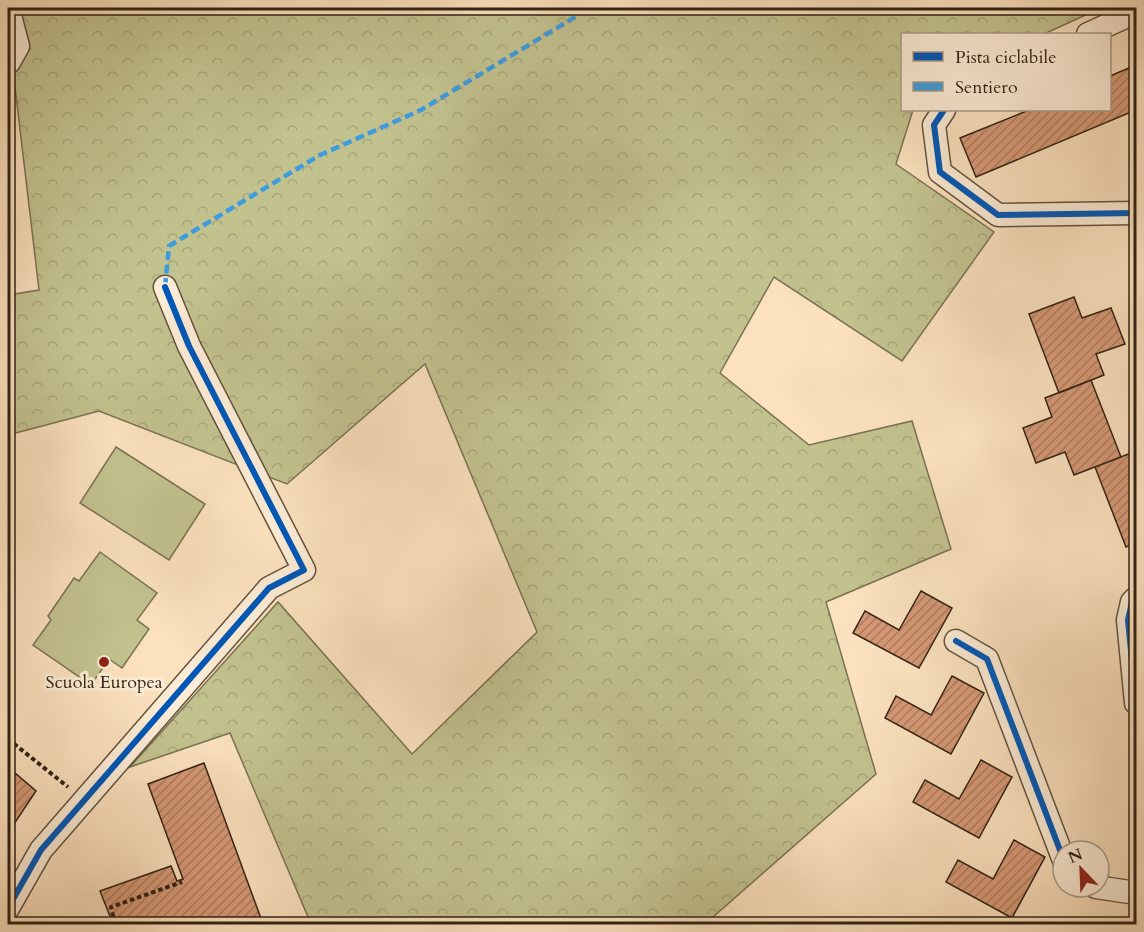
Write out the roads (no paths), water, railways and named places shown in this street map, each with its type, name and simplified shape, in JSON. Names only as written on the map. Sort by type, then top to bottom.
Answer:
[{"type":"street","points":[[8,8],[18,46],[8,62]]},
{"type":"street","points":[[1090,33],[1137,12]]},
{"type":"street","points":[[943,111],[934,125],[940,172],[998,214],[1137,213]]},
{"type":"street","points":[[8,908],[41,850],[269,588],[304,570],[189,346],[165,287]]},
{"type":"street","points":[[1134,600],[1128,620],[1137,703]]},
{"type":"street","points":[[956,641],[987,659],[1056,839]]},
{"type":"street","points":[[1111,889],[1137,893]]},
{"type":"place","name":"Scuola Europea","points":[[104,662]]}]
